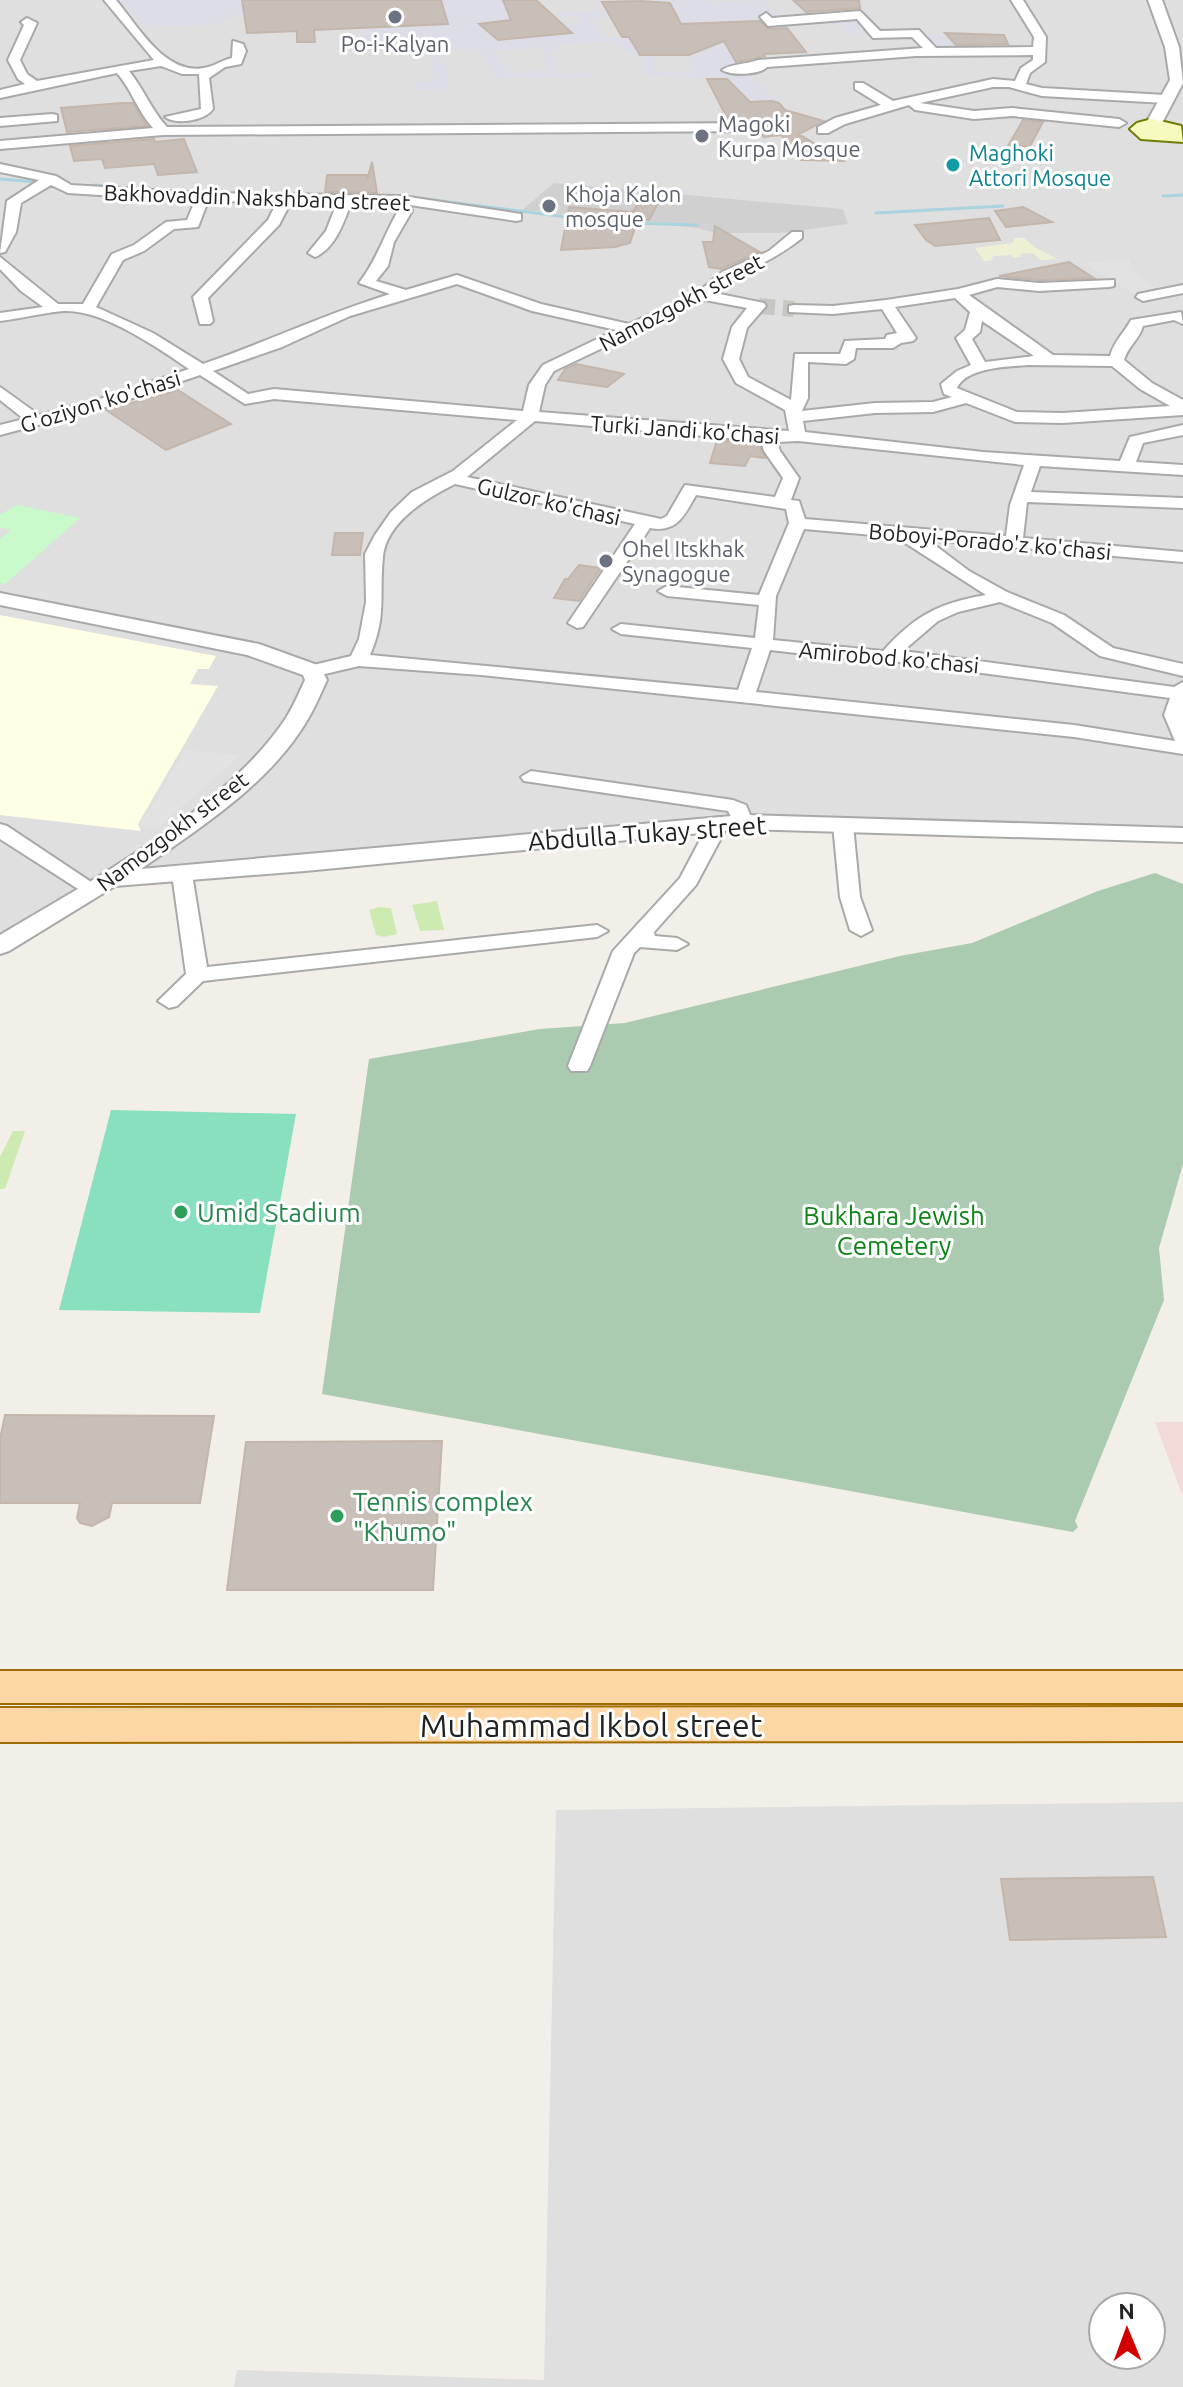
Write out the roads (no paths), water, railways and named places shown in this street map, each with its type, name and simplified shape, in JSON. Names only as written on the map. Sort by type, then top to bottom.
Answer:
[{"type":"main road","points":[[1153,125],[1141,127],[1139,131],[1154,137],[1178,136]]},
{"type":"main road","name":"Muhammad Ikbol street","points":[[0,1687],[1183,1687]]},
{"type":"main road","name":"Muhammad Ikbol street","points":[[0,1725],[1183,1724]]},
{"type":"street","points":[[110,0],[162,62],[182,70],[209,71]]},
{"type":"street","points":[[1017,0],[1040,37],[1039,62],[1025,71],[1019,86]]},
{"type":"street","points":[[1153,125],[1176,84],[1177,75],[1172,47],[1155,0]]},
{"type":"street","points":[[770,24],[860,15],[877,35],[915,33],[933,52]]},
{"type":"street","points":[[27,22],[31,23],[26,38],[14,60],[22,76],[36,86]]},
{"type":"street","points":[[153,116],[203,114],[207,109],[203,77],[221,64],[237,61],[240,51],[237,44]]},
{"type":"street","points":[[728,70],[761,68],[758,64],[933,52],[1038,51]]},
{"type":"street","points":[[0,94],[52,81],[162,62]]},
{"type":"street","points":[[120,69],[136,87],[142,103],[163,131]]},
{"type":"street","points":[[823,130],[840,121],[894,104],[993,83],[1042,92],[1165,99]]},
{"type":"street","points":[[859,86],[894,104],[974,115],[1012,112],[1119,123]]},
{"type":"street","points":[[0,122],[52,118]]},
{"type":"street","points":[[0,145],[163,131],[754,127]]},
{"type":"street","name":"Bakhovaddin Nakshband street","points":[[0,168],[51,179],[68,189],[285,200],[402,200],[516,217]]},
{"type":"street","points":[[0,249],[13,222],[14,201],[51,179]]},
{"type":"street","points":[[88,309],[117,257],[139,248],[171,225],[193,224],[203,197]]},
{"type":"street","points":[[205,321],[200,297],[274,222],[285,200]]},
{"type":"street","points":[[402,200],[405,211],[387,242],[381,266],[366,283],[405,294]]},
{"type":"street","points":[[315,253],[333,232],[345,201]]},
{"type":"street","name":"Namozgokh street","points":[[530,417],[537,385],[548,368],[635,330],[703,295],[727,275],[774,254],[797,235]]},
{"type":"street","points":[[0,261],[26,288],[53,307],[88,309],[139,330],[200,370]]},
{"type":"street","name":"G'oziyon ko'chasi","points":[[0,430],[103,403],[277,344],[345,313],[457,279],[537,308],[635,330]]},
{"type":"street","points":[[794,309],[833,310],[886,304],[958,293],[997,283],[1039,287],[1109,283]]},
{"type":"street","points":[[1143,297],[1183,289]]},
{"type":"street","points":[[958,293],[977,313],[1019,336],[1051,361]]},
{"type":"street","points":[[703,295],[758,306],[740,327],[731,359],[742,380],[794,412],[933,407],[968,398]]},
{"type":"street","points":[[798,436],[794,412],[800,398],[800,357],[846,359],[850,344],[893,343],[892,338],[908,338],[886,304]]},
{"type":"street","points":[[0,317],[47,311],[53,307]]},
{"type":"street","points":[[977,313],[972,332],[964,338],[980,367]]},
{"type":"street","points":[[1116,361],[1121,344],[1133,335],[1136,323],[1179,317]]},
{"type":"street","points":[[1051,361],[1116,361],[1146,386],[1183,408],[1063,418],[1015,417],[955,395],[949,384],[954,378],[980,367],[1051,361]]},
{"type":"street","name":"Turki Jandi ko'chasi","points":[[200,370],[245,399],[274,394],[768,437],[798,436],[1033,461],[1174,470]]},
{"type":"street","points":[[0,392],[13,399],[34,419]]},
{"type":"street","points":[[359,660],[368,639],[375,602],[376,547],[397,516],[418,496],[453,478],[530,417]]},
{"type":"street","points":[[1125,468],[1136,440],[1183,430]]},
{"type":"street","points":[[768,437],[772,451],[791,478],[781,503]]},
{"type":"street","points":[[1014,542],[1018,505],[1023,497],[1026,474],[1033,461]]},
{"type":"street","points":[[1174,470],[1165,480],[1183,502]]},
{"type":"street","name":"Gulzor ko'chasi","points":[[453,478],[645,523]]},
{"type":"street","points":[[577,623],[645,523],[670,523],[691,489],[793,505],[798,523],[768,601],[762,645],[745,697]]},
{"type":"street","points":[[1023,497],[1183,502]]},
{"type":"street","name":"Boboyi-Porado'z ko'chasi","points":[[798,523],[1183,557]]},
{"type":"street","points":[[897,533],[920,542],[963,575],[1001,596],[1058,619],[1107,652],[1183,670]]},
{"type":"street","points":[[667,591],[768,601]]},
{"type":"street","points":[[890,655],[920,622],[946,610],[1001,596]]},
{"type":"street","points":[[0,599],[251,649],[312,671],[359,660],[1074,731],[1183,748]]},
{"type":"street","name":"Amirobod ko'chasi","points":[[621,629],[884,657],[890,655],[1155,690],[1181,690]]},
{"type":"street","name":"Namozgokh street","points":[[0,946],[102,884],[158,833],[227,795],[269,756],[313,690],[316,680],[312,671]]},
{"type":"street","points":[[1181,690],[1174,715],[1183,739]]},
{"type":"street","points":[[531,777],[728,805],[739,809],[743,822]]},
{"type":"street","points":[[579,1066],[623,953],[689,881],[719,823]]},
{"type":"street","name":"Abdulla Tukay street","points":[[102,884],[719,823],[1183,835]]},
{"type":"street","points":[[843,825],[850,897],[861,930]]},
{"type":"street","points":[[0,830],[102,884]]},
{"type":"street","points":[[182,874],[197,975]]},
{"type":"street","points":[[169,1001],[197,975],[597,931]]},
{"type":"street","points":[[643,932],[647,942],[677,944]]},
{"type":"waterway","points":[[0,179],[36,182]]},
{"type":"waterway","points":[[95,185],[141,189]]},
{"type":"waterway","points":[[1163,196],[1183,195]]},
{"type":"waterway","points":[[410,197],[574,218]]},
{"type":"waterway","points":[[876,213],[1003,206]]},
{"type":"waterway","points":[[629,223],[697,225]]},
{"type":"tunnel","points":[[759,306],[794,309]]},
{"type":"place","name":"Po-i-Kalyan","points":[[395,17]]},
{"type":"place","name":"Magoki Kurpa Mosque","points":[[702,136]]},
{"type":"place","name":"Maghoki Attori Mosque","points":[[953,165]]},
{"type":"place","name":"Khoja Kalon mosque","points":[[549,206]]},
{"type":"place","name":"Ohel Itskhak Synagogue","points":[[606,561]]},
{"type":"place","name":"Umid Stadium","points":[[181,1212]]},
{"type":"place","name":"Tennis complex \"Khumo\"","points":[[337,1516]]},
{"type":"park label","name":"Bukhara Jewish Cemetery","points":[[894,1230]]}]
